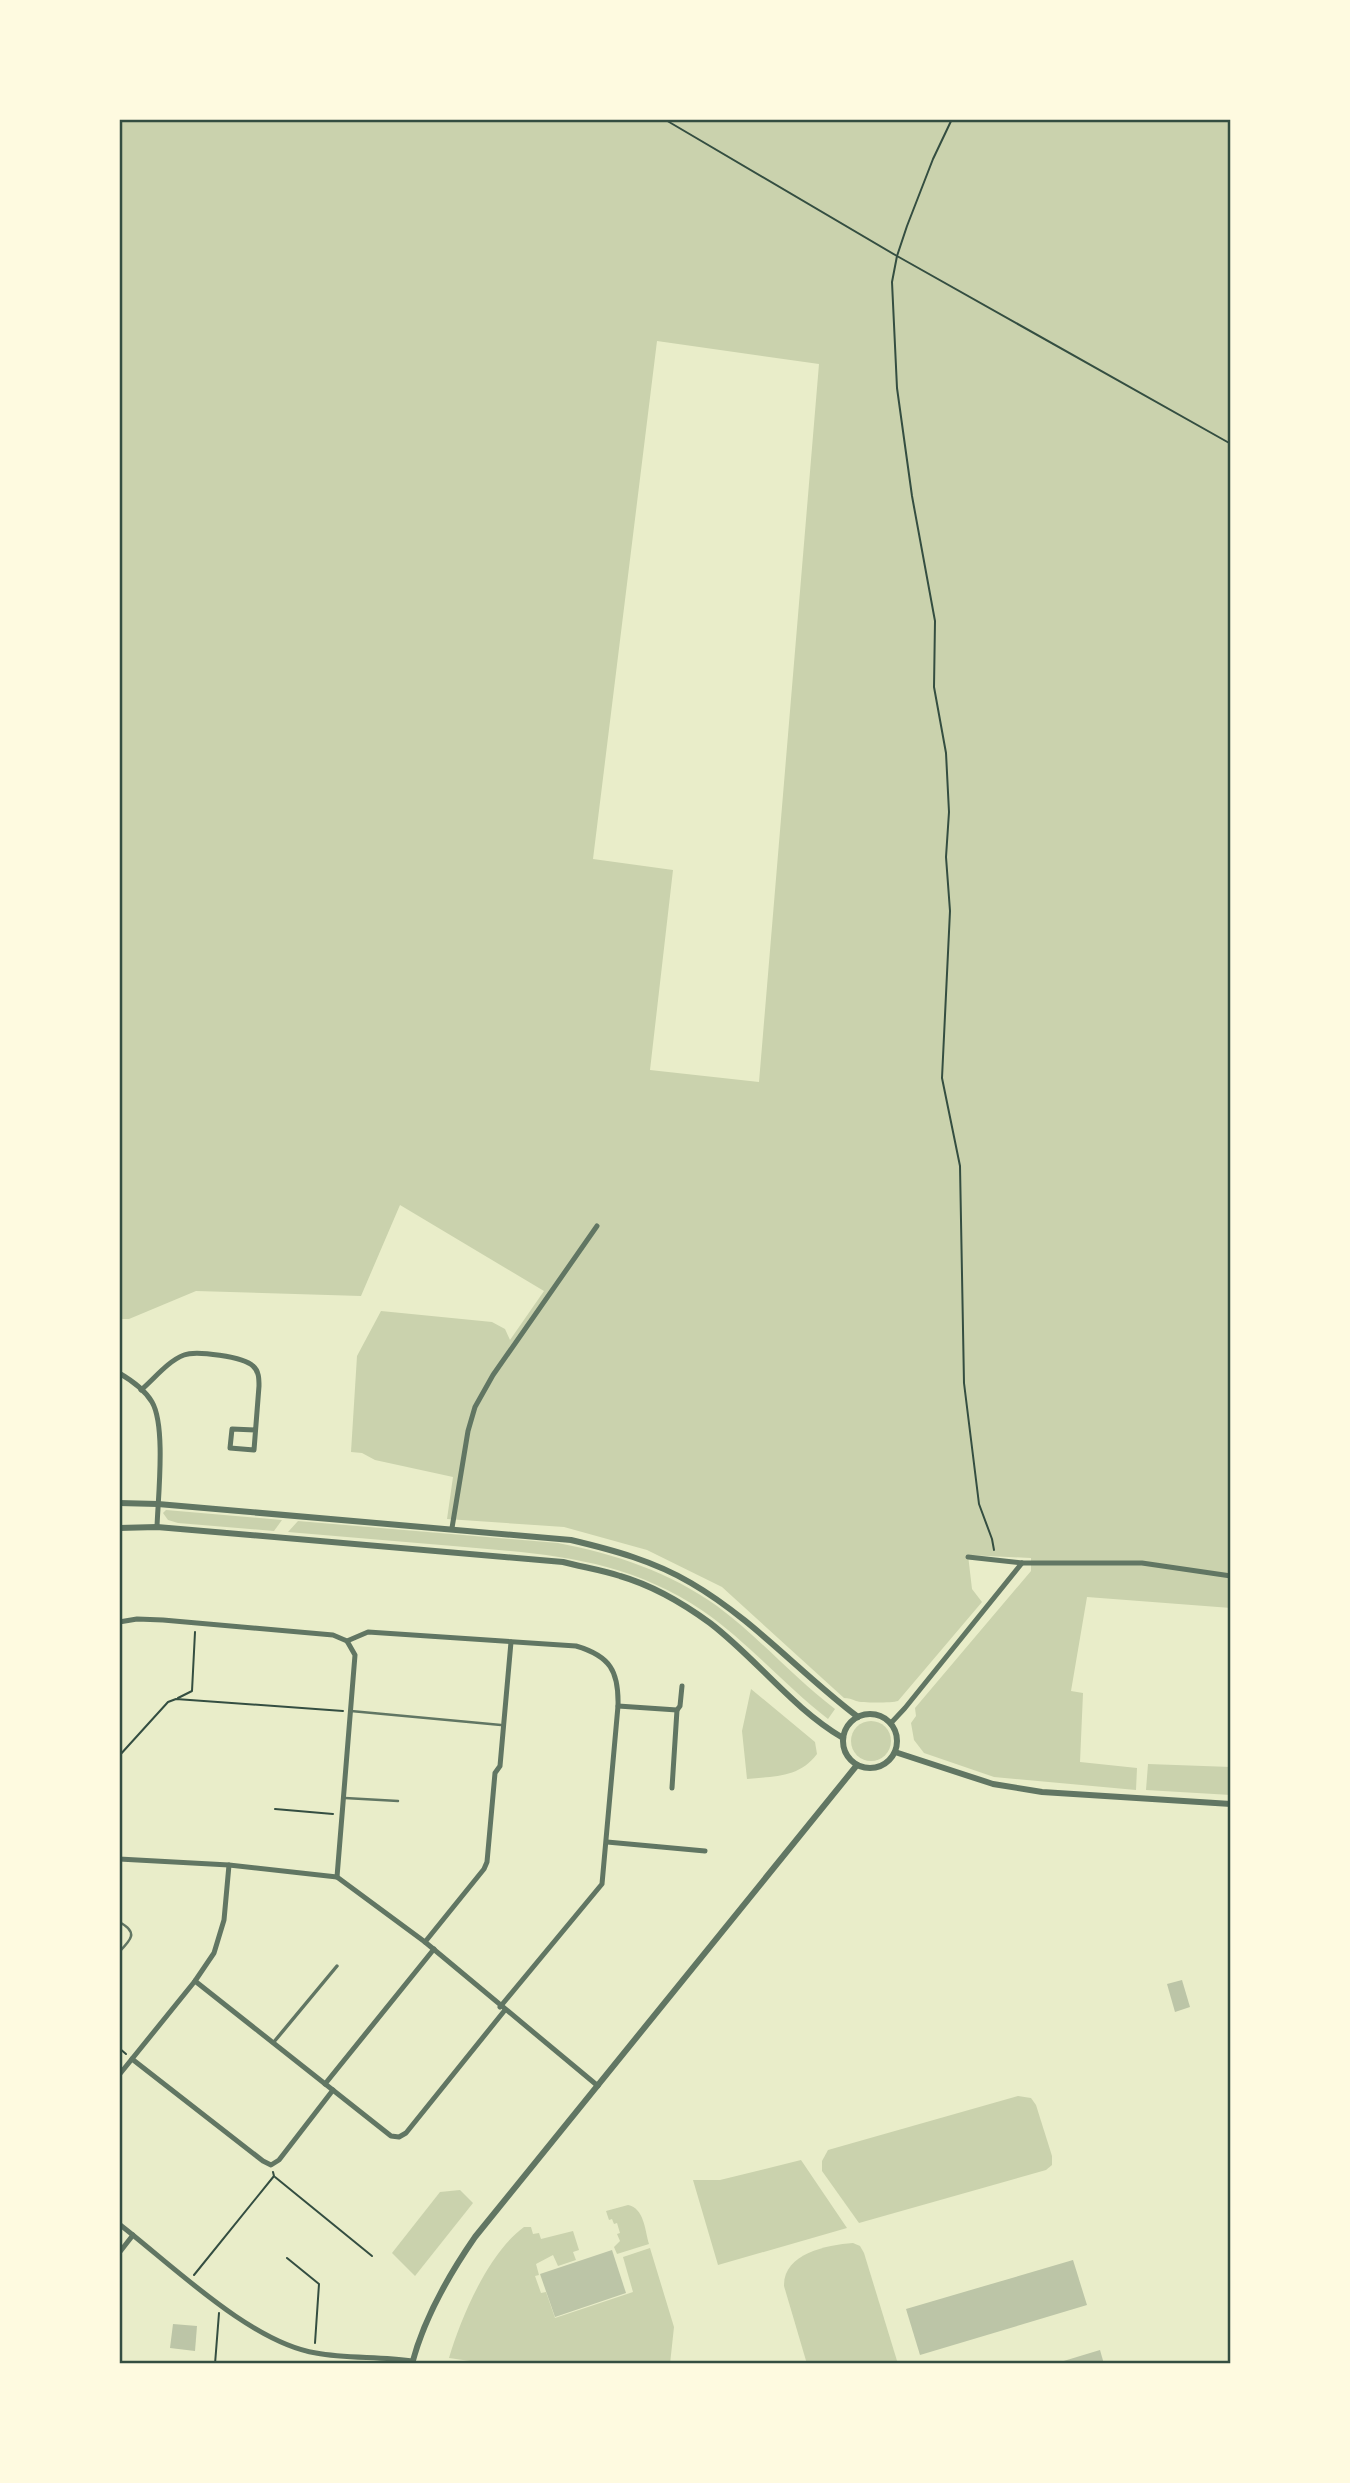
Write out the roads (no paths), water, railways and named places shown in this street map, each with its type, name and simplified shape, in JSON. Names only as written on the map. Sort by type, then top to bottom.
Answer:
[{"type":"street","points":[[452,1528],[468,1431],[475,1407],[493,1375],[597,1226]]},
{"type":"street","points":[[141,1390],[183,1355],[202,1354],[246,1361],[256,1370],[259,1378],[256,1430],[254,1450],[230,1448],[232,1429],[256,1430]]},
{"type":"street","points":[[119,1373],[153,1402],[159,1429],[160,1452],[157,1527]]},
{"type":"street","points":[[119,1503],[452,1528],[571,1540],[631,1554],[691,1583],[724,1606],[782,1651],[858,1717]]},
{"type":"street","points":[[119,1528],[157,1527],[563,1562],[622,1576],[676,1601],[710,1624],[793,1702],[843,1738]]},
{"type":"street","points":[[968,1557],[1021,1563],[1142,1563],[1231,1576]]},
{"type":"street","points":[[891,1723],[1021,1563]]},
{"type":"street","points":[[119,1622],[137,1619],[332,1635],[347,1641],[355,1655],[337,1877]]},
{"type":"street","points":[[195,1981],[391,2136],[399,2137],[406,2133],[601,1884],[618,1706],[618,1679],[603,1658],[594,1651],[576,1647],[368,1632],[347,1641]]},
{"type":"street","points":[[425,1942],[487,1862],[495,1773],[500,1766],[511,1642]]},
{"type":"street","points":[[672,1788],[677,1710],[680,1706],[682,1686]]},
{"type":"street","points":[[618,1706],[677,1710]]},
{"type":"street","points":[[876,1714],[891,1723],[897,1737],[895,1752],[883,1765],[866,1768],[857,1765],[846,1754],[843,1738],[848,1725],[858,1717],[876,1714]]},
{"type":"street","points":[[895,1752],[993,1784],[1042,1792],[1231,1804]]},
{"type":"street","points":[[119,2224],[220,2305],[272,2337],[314,2353],[412,2363],[430,2313],[450,2274],[475,2237],[857,1765]]},
{"type":"street","points":[[607,1842],[705,1852]]},
{"type":"street","points":[[119,1859],[229,1865],[337,1877],[434,1949],[598,2086]]},
{"type":"street","points":[[119,2075],[195,1981],[214,1953],[224,1920],[229,1865]]},
{"type":"street","points":[[325,2084],[434,1949]]},
{"type":"street","points":[[273,2043],[337,1966]]},
{"type":"street","points":[[132,2059],[271,2165],[279,2160],[333,2090]]},
{"type":"street","points":[[119,2253],[133,2235]]},
{"type":"lane","points":[[351,1711],[503,1725]]},
{"type":"lane","points":[[345,1798],[398,1801]]},
{"type":"lane","points":[[119,1922],[130,1928],[132,1934],[130,1941],[119,1952]]}]
